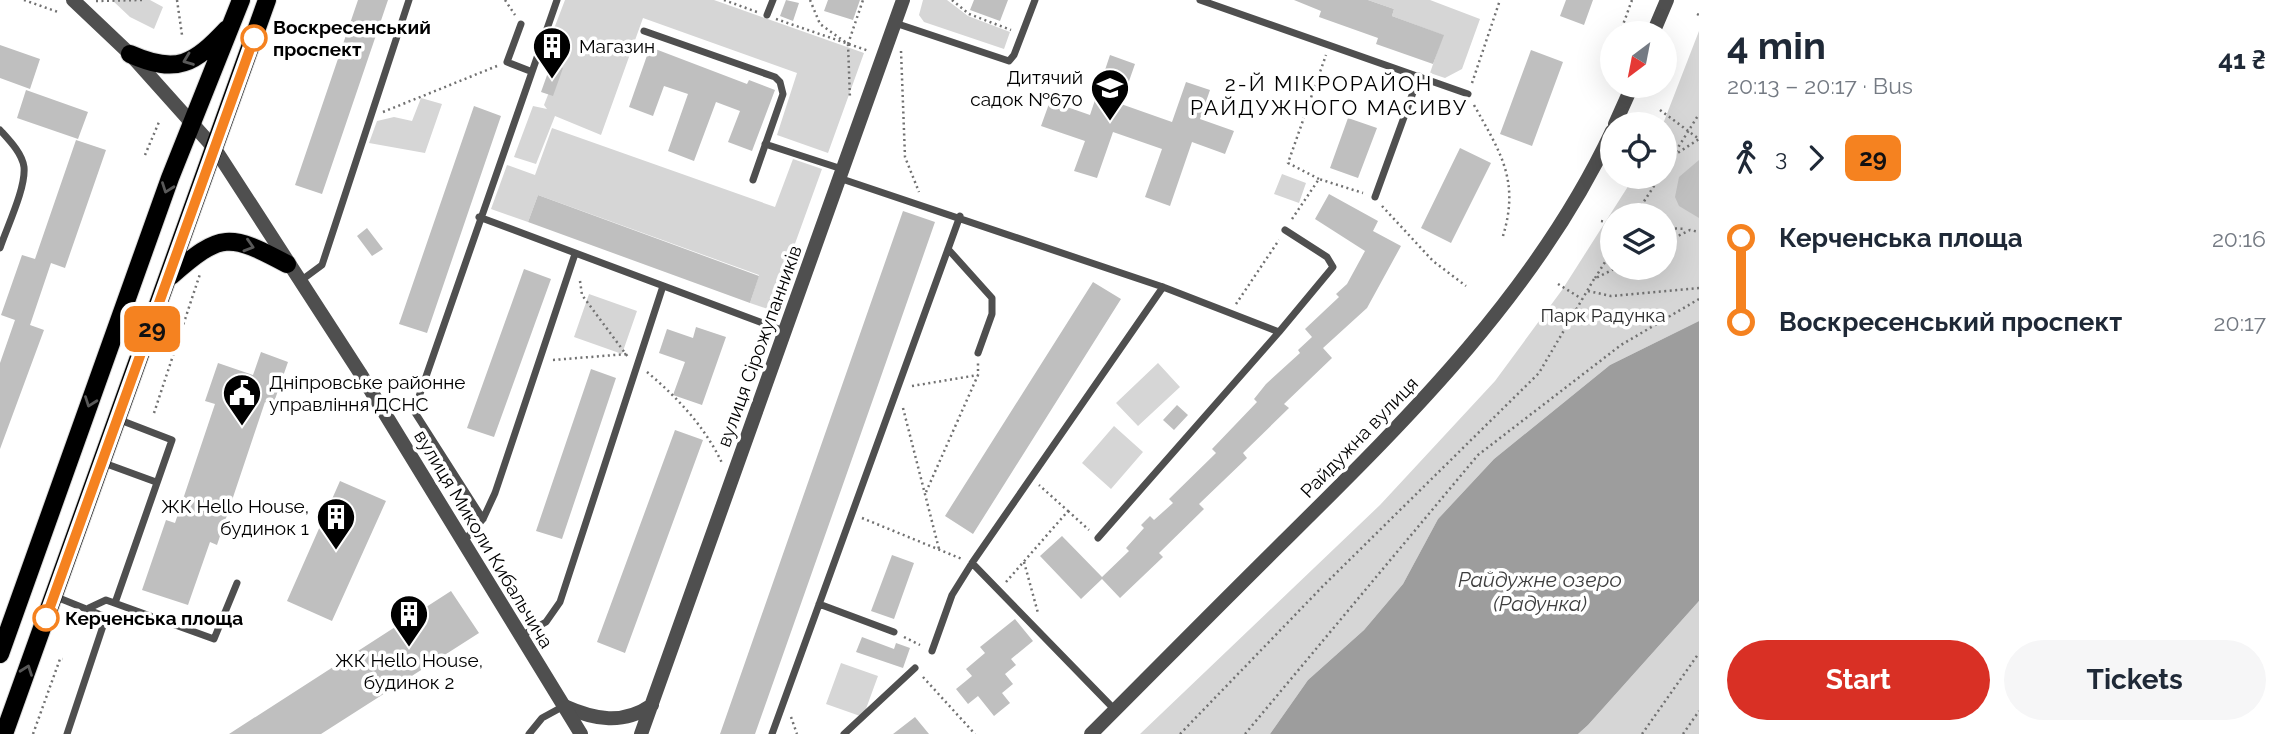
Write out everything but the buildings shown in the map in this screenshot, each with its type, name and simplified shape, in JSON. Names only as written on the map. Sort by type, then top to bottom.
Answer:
[{"type":"main road","points":[[0,654],[170,178],[241,0]]},
{"type":"main road","points":[[4,734],[171,276],[268,0]]},
{"type":"main road","points":[[130,54],[163,66],[183,63],[196,58],[234,21]]},
{"type":"main road","points":[[171,276],[199,251],[225,240],[255,246],[287,264]]},
{"type":"street","name":"вулиця Миколи Кибальчича","points":[[73,0],[130,54],[215,149],[360,373],[581,734]]},
{"type":"street","name":"вулиця Сірожупанників","points":[[641,734],[903,0]]},
{"type":"street","points":[[1658,21],[1667,0]]},
{"type":"street","name":"Райдужна вулиця","points":[[1091,734],[1411,415],[1519,284],[1577,200],[1600,155]]},
{"type":"street","points":[[564,706],[604,719],[627,717],[652,705]]},
{"type":"lane","points":[[299,282],[322,265],[409,0]]},
{"type":"lane","points":[[483,519],[414,411],[479,217],[557,0]]},
{"type":"lane","points":[[767,15],[773,0]]},
{"type":"lane","points":[[895,23],[1004,61],[1014,55],[1035,0]]},
{"type":"lane","points":[[1200,0],[1468,94]]},
{"type":"lane","points":[[521,24],[507,62],[530,71]]},
{"type":"lane","points":[[644,31],[775,77],[780,82],[783,94],[753,180]]},
{"type":"lane","points":[[1375,197],[1419,76]]},
{"type":"lane","points":[[0,130],[15,148],[24,166],[22,181],[0,248]]},
{"type":"lane","points":[[765,144],[925,205],[1163,287],[1279,332]]},
{"type":"lane","points":[[772,734],[960,216]]},
{"type":"lane","points":[[479,217],[784,331]]},
{"type":"lane","points":[[1098,538],[1334,267],[1327,257],[1285,230]]},
{"type":"lane","points":[[948,249],[992,298],[992,314],[978,353]]},
{"type":"lane","points":[[464,541],[483,519],[495,493],[575,254]]},
{"type":"lane","points":[[521,636],[546,622],[560,602],[663,286]]},
{"type":"lane","points":[[932,651],[952,594],[1163,287]]},
{"type":"lane","points":[[115,603],[172,440],[119,420]]},
{"type":"lane","points":[[103,462],[156,482]]},
{"type":"lane","points":[[972,563],[1115,710]]},
{"type":"lane","points":[[89,608],[103,599],[214,639],[237,583]]},
{"type":"lane","points":[[54,596],[105,614],[106,620],[67,734]]},
{"type":"lane","points":[[819,604],[894,632]]},
{"type":"lane","points":[[844,734],[915,668]]},
{"type":"lane","points":[[529,734],[542,718],[564,706]]},
{"type":"path","points":[[24,0],[58,12]]},
{"type":"path","points":[[94,1],[142,0]]},
{"type":"path","points":[[177,0],[182,35]]},
{"type":"path","points":[[506,0],[521,24]]},
{"type":"path","points":[[724,0],[872,52]]},
{"type":"path","points":[[810,0],[820,24],[848,44]]},
{"type":"path","points":[[850,99],[848,44],[863,0]]},
{"type":"path","points":[[952,0],[969,14],[1022,34]]},
{"type":"path","points":[[1500,0],[1468,94],[1500,152],[1511,184],[1511,211],[1503,236]]},
{"type":"path","points":[[1624,21],[1632,0]]},
{"type":"path","points":[[901,44],[905,157],[925,205]]},
{"type":"path","points":[[1329,45],[1288,163],[1319,179],[1375,197],[1433,261],[1466,286]]},
{"type":"path","points":[[370,117],[507,62]]},
{"type":"path","points":[[1660,110],[1699,139],[1677,153]]},
{"type":"path","points":[[1677,149],[1699,114]]},
{"type":"path","points":[[145,155],[159,122]]},
{"type":"path","points":[[1230,313],[1319,179]]},
{"type":"path","points":[[1677,229],[1699,232]]},
{"type":"path","points":[[1677,236],[1690,230]]},
{"type":"path","points":[[154,413],[203,266]]},
{"type":"path","points":[[1180,734],[1324,585],[1539,373],[1600,270]]},
{"type":"path","points":[[1594,279],[1600,276]]},
{"type":"path","points":[[1558,284],[1582,299]]},
{"type":"path","points":[[1586,291],[1611,296],[1699,288]]},
{"type":"path","points":[[1245,734],[1478,455],[1621,345],[1699,299]]},
{"type":"path","points":[[539,361],[642,353]]},
{"type":"path","points":[[926,492],[978,375],[978,353]]},
{"type":"path","points":[[939,549],[898,388],[978,375]]},
{"type":"path","points":[[1031,478],[1098,538]]},
{"type":"path","points":[[999,591],[1068,511]]},
{"type":"path","points":[[852,513],[972,563]]},
{"type":"path","points":[[1024,562],[1045,638]]},
{"type":"path","points":[[894,632],[932,651]]},
{"type":"path","points":[[1642,734],[1699,653]]},
{"type":"path","points":[[33,734],[60,659],[63,659]]},
{"type":"path","points":[[915,668],[975,734]]},
{"type":"path","points":[[1683,734],[1699,711]]},
{"type":"green space","points":[[112,0],[150,0],[163,7],[154,29],[130,17]]},
{"type":"green space","points":[[565,0],[714,0],[864,53],[828,153],[777,135],[797,73],[643,18],[601,135],[555,116],[536,164],[514,157],[533,106],[547,109],[544,105],[569,41],[552,34]]},
{"type":"green space","points":[[923,0],[947,0],[968,16],[1010,32],[1004,49],[924,22],[919,15]]},
{"type":"green space","points":[[1368,0],[1430,0],[1480,19],[1462,69],[1445,78],[1430,73],[1443,35],[1392,16],[1394,9]]},
{"type":"green space","name":"Парк Радунка","points":[[1699,31],[1699,321],[1610,365],[1494,459],[1438,519],[1403,584],[1364,630],[1308,680],[1270,734],[1140,734],[1380,505],[1495,381],[1562,290],[1600,230],[1600,280],[1677,280],[1677,203],[1617,203],[1626,189],[1677,189],[1677,112],[1668,112],[1673,98],[1677,98],[1677,88]]},
{"type":"green space","points":[[421,98],[442,104],[425,153],[369,143],[377,121],[394,117],[412,121]]},
{"type":"green space","points":[[552,128],[775,207],[793,159],[822,169],[771,310],[750,303],[759,275],[538,195],[528,222],[491,209],[507,165],[535,175]]},
{"type":"green space","points":[[1282,174],[1306,183],[1299,203],[1274,194]]},
{"type":"green space","points":[[589,294],[637,311],[622,354],[574,337]]},
{"type":"green space","points":[[1158,363],[1180,387],[1138,426],[1116,403]]},
{"type":"green space","points":[[1114,426],[1143,452],[1111,489],[1082,463]]},
{"type":"green space","points":[[1699,601],[1699,734],[1578,734],[1588,725]]},
{"type":"green space","points":[[841,663],[878,676],[863,717],[826,704]]},
{"type":"water","name":"Райдужне озеро (Радунка)","points":[[1699,321],[1699,601],[1588,725],[1578,734],[1270,734],[1308,680],[1364,630],[1403,584],[1438,519],[1494,459],[1610,365]]},
{"type":"bus line","name":"29","points":[[46,618],[171,276],[195,199],[254,38]]},
{"type":"place","name":"Воскресенський проспект","points":[[254,38]]},
{"type":"place","name":"Магазин","points":[[552,80]]},
{"type":"place","name":"Дитячий садок №670","points":[[1110,122]]},
{"type":"place","name":"Дніпровське районне управління ДСНС","points":[[242,427]]},
{"type":"place","name":"ЖК Hello House, будинок 1","points":[[336,551]]},
{"type":"place","name":"Керченська площа","points":[[46,618]]},
{"type":"place","name":"ЖК Hello House, будинок 2","points":[[409,648]]},
{"type":"district","name":"2-Й МІКРОРАЙОН РАЙДУЖНОГО МАСИВУ","points":[[1329,96]]}]
